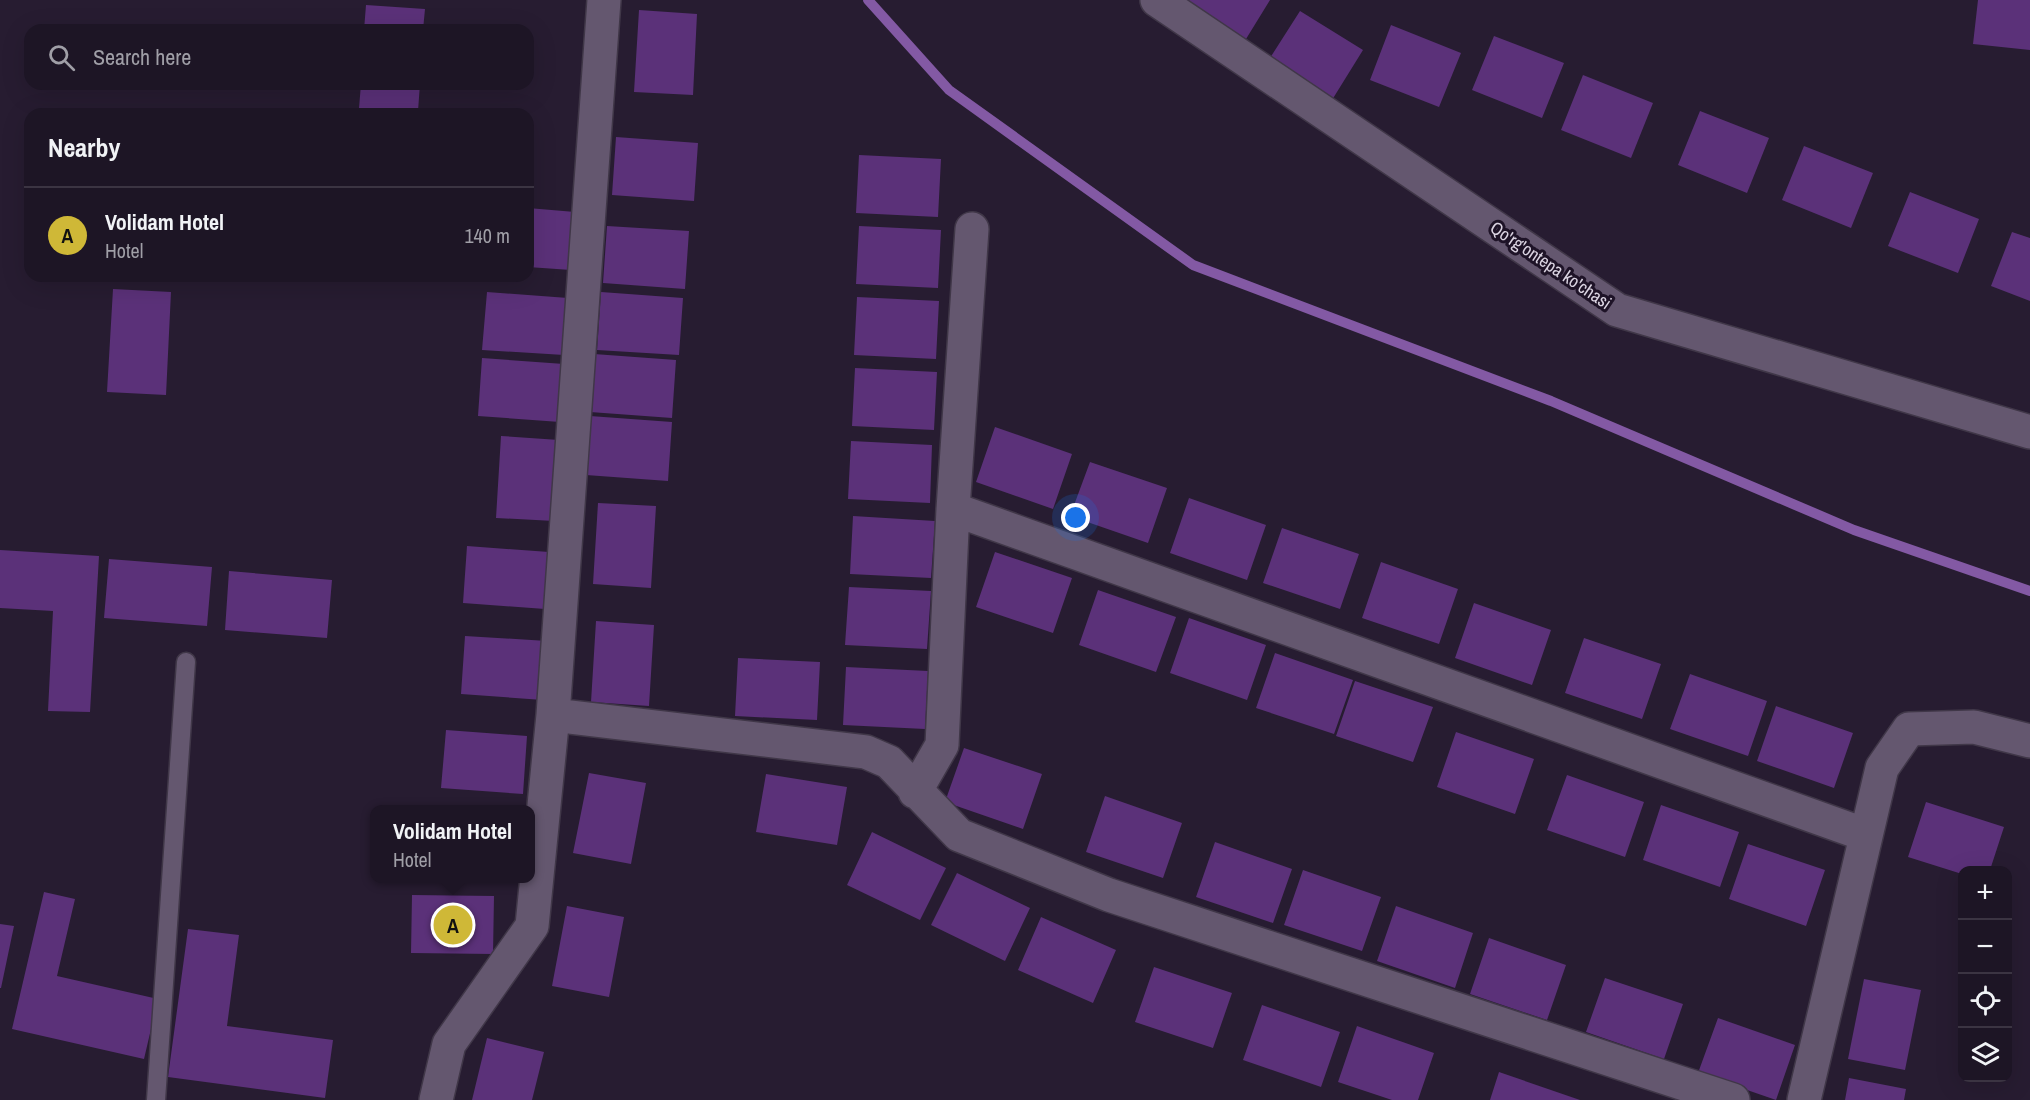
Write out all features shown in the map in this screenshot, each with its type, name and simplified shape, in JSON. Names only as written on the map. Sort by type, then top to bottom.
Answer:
[{"type":"street","points":[[436,1100],[449,1044],[532,926],[553,715],[604,0]]},
{"type":"street","name":"Qo'rg'ontepa ko'chasi","points":[[1157,0],[1617,310],[2030,432]]},
{"type":"street","points":[[915,792],[942,745],[953,509],[972,229]]},
{"type":"street","points":[[953,509],[1866,835]]},
{"type":"street","points":[[553,715],[866,752],[889,762],[915,792],[959,835],[1109,895],[1733,1100]]},
{"type":"street","points":[[1804,1100],[1882,768],[1909,729],[1974,727],[2030,741]]},
{"type":"lane","points":[[156,1100],[186,662]]},
{"type":"building","points":[[1184,0],[1270,0],[1246,39]]},
{"type":"building","points":[[1978,0],[2030,0],[2030,50],[1973,44]]},
{"type":"building","points":[[366,5],[425,9],[424,24],[364,24]]},
{"type":"building","points":[[639,10],[697,14],[693,95],[634,92]]},
{"type":"building","points":[[1300,11],[1363,50],[1332,100],[1268,61]]},
{"type":"building","points":[[1391,25],[1461,53],[1439,107],[1370,80]]},
{"type":"building","points":[[1494,36],[1564,63],[1542,118],[1472,90]]},
{"type":"building","points":[[1583,75],[1653,103],[1631,158],[1561,130]]},
{"type":"building","points":[[360,90],[420,90],[418,108],[359,108]]},
{"type":"building","points":[[1700,111],[1769,138],[1747,193],[1678,165]]},
{"type":"building","points":[[616,137],[698,143],[694,201],[612,195]]},
{"type":"building","points":[[1804,146],[1873,173],[1851,228],[1782,200]]},
{"type":"building","points":[[859,155],[941,159],[938,217],[856,213]]},
{"type":"building","points":[[1910,192],[1979,219],[1958,273],[1888,246]]},
{"type":"building","points":[[534,209],[575,212],[571,270],[534,267]]},
{"type":"building","points":[[607,226],[689,231],[685,289],[603,283]]},
{"type":"building","points":[[859,226],[941,230],[938,288],[856,284]]},
{"type":"building","points":[[2012,232],[2030,238],[2030,301],[1991,286]]},
{"type":"building","points":[[113,289],[171,292],[166,395],[107,392]]},
{"type":"building","points":[[487,292],[568,298],[564,355],[482,350]]},
{"type":"building","points":[[601,292],[683,298],[679,355],[597,350]]},
{"type":"building","points":[[857,297],[939,301],[936,359],[854,355]]},
{"type":"building","points":[[594,354],[676,360],[672,418],[590,412]]},
{"type":"building","points":[[482,358],[564,364],[560,422],[478,416]]},
{"type":"building","points":[[855,368],[937,372],[934,430],[852,426]]},
{"type":"building","points":[[590,416],[672,422],[668,481],[586,475]]},
{"type":"building","points":[[995,427],[1072,454],[1053,509],[976,482]]},
{"type":"building","points":[[501,436],[559,440],[554,521],[496,518]]},
{"type":"building","points":[[851,441],[932,445],[930,503],[848,499]]},
{"type":"building","points":[[1090,462],[1167,488],[1148,543],[1070,516]]},
{"type":"building","points":[[1189,498],[1266,525],[1247,580],[1170,553]]},
{"type":"building","points":[[598,503],[656,506],[651,588],[593,584]]},
{"type":"building","points":[[853,516],[935,521],[931,578],[850,574]]},
{"type":"building","points":[[1282,528],[1359,554],[1340,609],[1263,583]]},
{"type":"building","points":[[467,546],[549,552],[545,609],[463,603]]},
{"type":"building","points":[[0,550],[99,556],[90,712],[48,711],[53,611],[0,608]]},
{"type":"building","points":[[995,552],[1072,578],[1053,633],[976,607]]},
{"type":"building","points":[[109,559],[212,567],[207,626],[104,618]]},
{"type":"building","points":[[1381,562],[1458,589],[1439,644],[1362,618]]},
{"type":"building","points":[[229,571],[332,580],[327,638],[225,630]]},
{"type":"building","points":[[849,587],[931,591],[927,649],[845,645]]},
{"type":"building","points":[[1098,590],[1176,617],[1156,672],[1079,645]]},
{"type":"building","points":[[1474,603],[1551,630],[1532,685],[1455,658]]},
{"type":"building","points":[[1189,618],[1266,645],[1247,700],[1170,673]]},
{"type":"building","points":[[596,621],[654,625],[649,706],[591,702]]},
{"type":"building","points":[[465,636],[547,641],[543,700],[461,694]]},
{"type":"building","points":[[1584,638],[1661,664],[1642,719],[1565,693]]},
{"type":"building","points":[[1275,653],[1353,680],[1334,734],[1256,708]]},
{"type":"building","points":[[738,658],[820,662],[817,720],[735,716]]},
{"type":"building","points":[[846,667],[928,671],[925,729],[843,725]]},
{"type":"building","points":[[1690,674],[1767,701],[1748,756],[1670,729]]},
{"type":"building","points":[[1355,681],[1433,707],[1413,762],[1336,736]]},
{"type":"building","points":[[1776,706],[1853,733],[1834,788],[1757,761]]},
{"type":"building","points":[[446,730],[527,736],[523,794],[441,788]]},
{"type":"building","points":[[1456,732],[1534,759],[1515,814],[1437,787]]},
{"type":"building","points":[[964,748],[1042,774],[1023,829],[945,802]]},
{"type":"building","points":[[589,773],[646,783],[631,864],[573,853]]},
{"type":"building","points":[[766,774],[847,787],[837,845],[756,832]]},
{"type":"building","points":[[1567,775],[1644,802],[1625,857],[1547,830]]},
{"type":"building","points":[[1105,796],[1182,823],[1163,878],[1086,852]]},
{"type":"building","points":[[1926,802],[2004,827],[1991,866],[1958,866],[1958,873],[1908,857]]},
{"type":"building","points":[[1661,805],[1739,832],[1720,887],[1643,860]]},
{"type":"building","points":[[872,832],[946,868],[920,920],[847,885]]},
{"type":"building","points":[[1215,842],[1292,869],[1273,923],[1196,897]]},
{"type":"building","points":[[1748,844],[1825,870],[1806,926],[1729,899]]},
{"type":"building","points":[[1303,870],[1381,897],[1362,951],[1284,925]]},
{"type":"building","points":[[957,873],[1030,908],[1005,961],[931,925]]},
{"type":"building","points":[[44,892],[75,899],[57,976],[158,999],[144,1059],[12,1029]]},
{"type":"building","points":[[412,895],[494,896],[493,954],[411,953]]},
{"type":"building","points":[[567,906],[624,917],[609,997],[552,986]]},
{"type":"building","points":[[1396,906],[1473,933],[1455,988],[1377,961]]},
{"type":"building","points":[[1041,917],[1116,950],[1093,1003],[1018,970]]},
{"type":"building","points":[[0,924],[14,926],[1,988],[0,988]]},
{"type":"building","points":[[188,929],[239,935],[227,1026],[333,1040],[325,1098],[168,1077]]},
{"type":"building","points":[[1489,938],[1566,965],[1547,1020],[1470,994]]},
{"type":"building","points":[[1154,967],[1232,993],[1213,1048],[1135,1022]]},
{"type":"building","points":[[1605,978],[1683,1004],[1664,1059],[1586,1032]]},
{"type":"building","points":[[1864,979],[1921,990],[1905,1070],[1848,1059]]},
{"type":"building","points":[[1262,1005],[1340,1032],[1321,1087],[1243,1060]]},
{"type":"building","points":[[1718,1018],[1795,1045],[1776,1100],[1698,1073]]},
{"type":"building","points":[[1357,1026],[1434,1053],[1418,1100],[1392,1100],[1338,1082]]},
{"type":"building","points":[[487,1038],[544,1052],[532,1100],[472,1100]]},
{"type":"building","points":[[1499,1072],[1580,1100],[1490,1100]]},
{"type":"building","points":[[1849,1078],[1906,1089],[1904,1100],[1845,1100]]},
{"type":"waterway","points":[[868,0],[949,90],[1193,265],[1551,401],[1854,530],[2030,591]]},
{"type":"place","name":"Volidam Hotel","points":[[453,925]]}]
